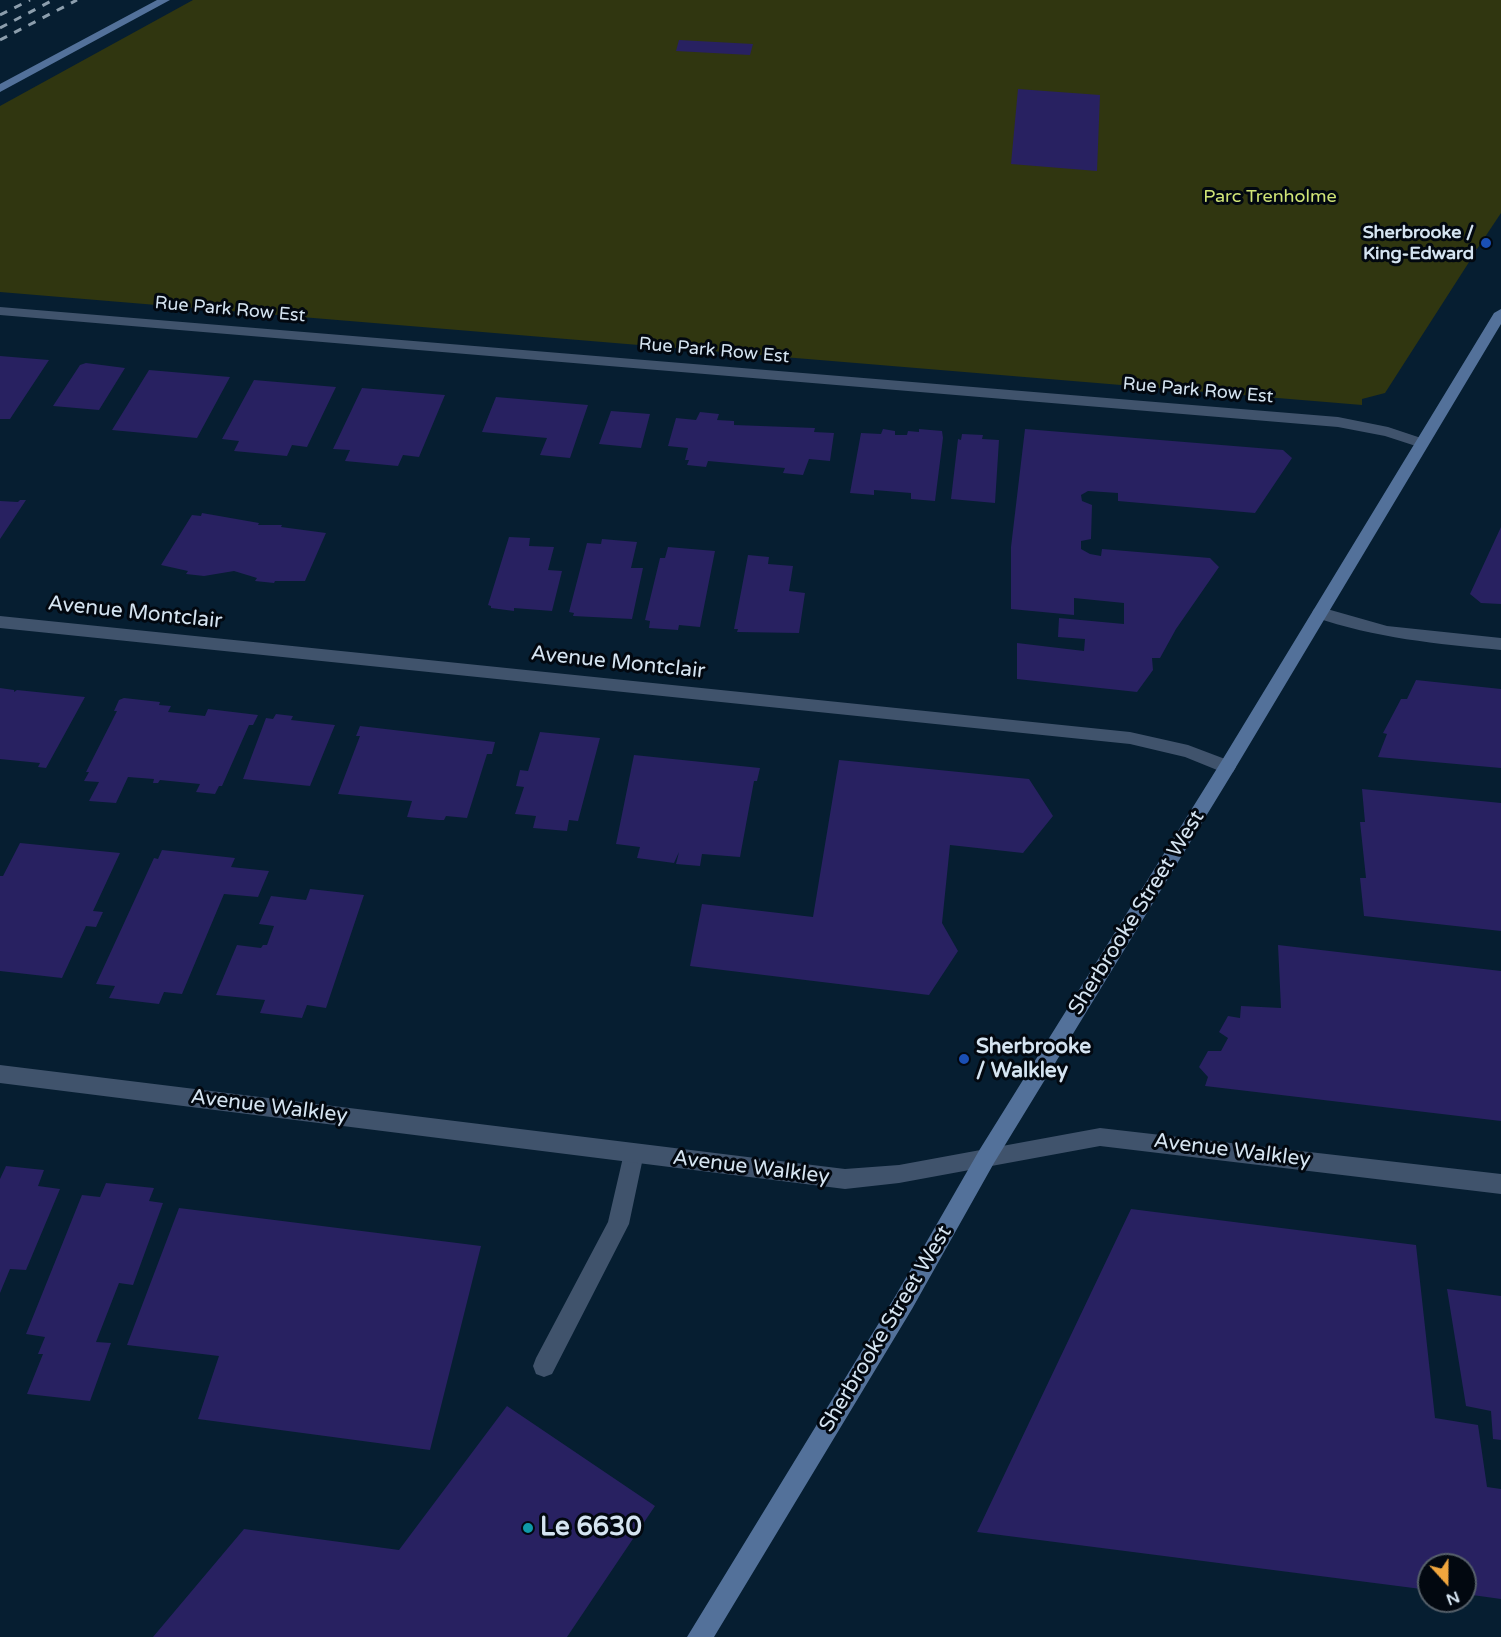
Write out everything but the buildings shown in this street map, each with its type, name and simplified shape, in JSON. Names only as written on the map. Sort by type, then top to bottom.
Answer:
[{"type":"main road","points":[[0,90],[165,0]]},
{"type":"main road","name":"Sherbrooke Street West","points":[[700,1637],[904,1302],[987,1156],[1227,767],[1501,313]]},
{"type":"street","name":"Rue Park Row Est","points":[[0,311],[1338,422],[1363,426],[1422,443]]},
{"type":"street","points":[[1320,613],[1359,627],[1501,644]]},
{"type":"street","name":"Avenue Montclair","points":[[0,622],[1130,738],[1178,748],[1227,767]]},
{"type":"street","name":"Avenue Walkley","points":[[0,1074],[845,1179],[899,1174],[1100,1137],[1501,1184]]},
{"type":"street","points":[[544,1366],[618,1224],[634,1153]]},
{"type":"green space","name":"Parc Trenholme","points":[[193,0],[1501,0],[1501,213],[1477,249],[1467,247],[1461,256],[1471,259],[1385,393],[1362,399],[1362,405],[0,292],[0,106]]},
{"type":"railway","points":[[0,15],[30,0]]},
{"type":"railway","points":[[0,28],[53,0]]},
{"type":"railway","points":[[0,40],[77,0]]},
{"type":"place","name":"Sherbrooke / King-Edward","points":[[1486,243]]},
{"type":"place","name":"Sherbrooke / Walkley","points":[[964,1059]]},
{"type":"place","name":"Le 6630","points":[[528,1528]]}]
